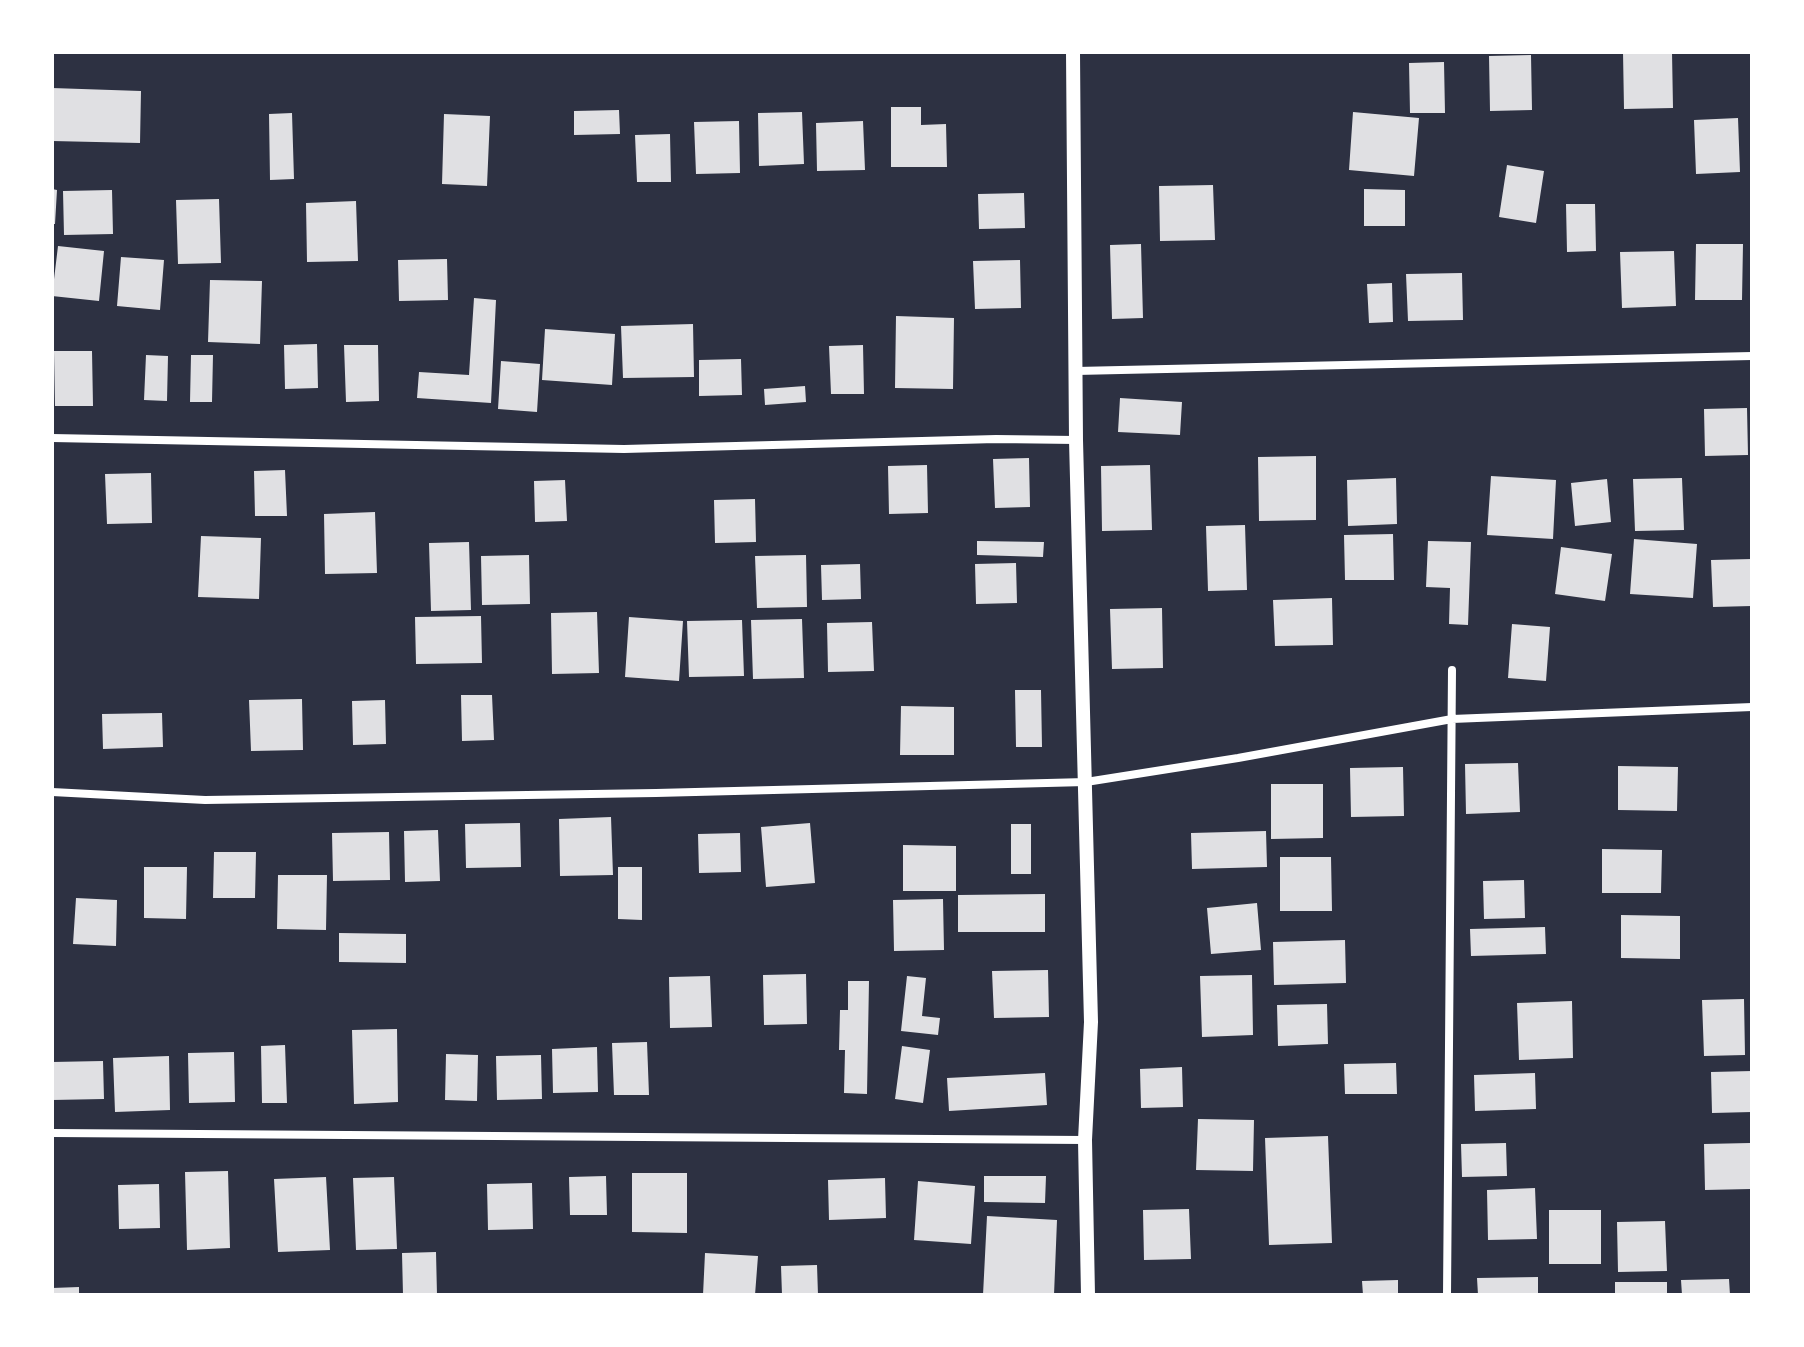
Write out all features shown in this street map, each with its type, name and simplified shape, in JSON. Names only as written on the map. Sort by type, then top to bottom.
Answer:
[{"type":"street","points":[[1073,52],[1076,440],[1091,1022],[1085,1140],[1088,1295]]},
{"type":"street","points":[[1076,371],[1752,356]]},
{"type":"street","points":[[52,438],[624,449],[996,439],[1076,440]]},
{"type":"street","points":[[1447,1295],[1452,670]]},
{"type":"street","points":[[52,792],[205,800],[1086,782],[1452,719],[1752,707]]},
{"type":"street","points":[[52,1133],[1085,1140]]},
{"type":"building","points":[[1623,52],[1672,52],[1673,108],[1624,109]]},
{"type":"building","points":[[1531,55],[1532,110],[1490,111],[1489,56]]},
{"type":"building","points":[[1444,62],[1445,113],[1410,113],[1409,63]]},
{"type":"building","points":[[52,88],[141,91],[140,143],[52,141]]},
{"type":"building","points":[[891,107],[921,107],[921,125],[946,124],[947,167],[891,167]]},
{"type":"building","points":[[619,110],[620,134],[574,135],[574,111]]},
{"type":"building","points":[[802,112],[804,164],[759,166],[758,113]]},
{"type":"building","points":[[1353,112],[1419,118],[1414,176],[1349,170]]},
{"type":"building","points":[[292,113],[294,179],[270,180],[269,114]]},
{"type":"building","points":[[444,114],[490,116],[487,186],[442,184]]},
{"type":"building","points":[[1738,118],[1740,172],[1696,174],[1694,120]]},
{"type":"building","points":[[739,121],[740,173],[696,174],[694,122]]},
{"type":"building","points":[[863,121],[865,170],[817,171],[816,123]]},
{"type":"building","points":[[670,134],[671,182],[637,182],[635,135]]},
{"type":"building","points":[[1507,165],[1544,171],[1536,223],[1499,217]]},
{"type":"building","points":[[1213,185],[1215,240],[1160,241],[1159,186]]},
{"type":"building","points":[[52,189],[57,190],[55,224],[52,224]]},
{"type":"building","points":[[1364,189],[1405,190],[1405,226],[1364,226]]},
{"type":"building","points":[[112,190],[113,234],[64,235],[63,191]]},
{"type":"building","points":[[1024,193],[1025,228],[979,229],[978,194]]},
{"type":"building","points":[[219,199],[221,263],[178,264],[176,200]]},
{"type":"building","points":[[356,201],[358,261],[307,262],[306,203]]},
{"type":"building","points":[[1566,204],[1595,204],[1596,251],[1567,252]]},
{"type":"building","points":[[1141,244],[1143,318],[1112,319],[1110,245]]},
{"type":"building","points":[[1696,244],[1743,244],[1742,300],[1695,300]]},
{"type":"building","points":[[58,246],[104,251],[99,301],[52,296]]},
{"type":"building","points":[[1674,251],[1676,306],[1622,308],[1620,252]]},
{"type":"building","points":[[121,257],[164,260],[160,310],[117,306]]},
{"type":"building","points":[[447,259],[448,300],[399,301],[398,260]]},
{"type":"building","points":[[1020,260],[1021,308],[975,309],[973,261]]},
{"type":"building","points":[[1462,273],[1463,320],[1408,321],[1406,274]]},
{"type":"building","points":[[210,280],[262,281],[260,344],[208,342]]},
{"type":"building","points":[[1392,283],[1393,322],[1369,323],[1367,284]]},
{"type":"building","points":[[474,298],[496,300],[491,403],[417,398],[419,372],[469,375]]},
{"type":"building","points":[[896,316],[954,318],[953,389],[895,388]]},
{"type":"building","points":[[693,324],[694,377],[623,378],[621,326]]},
{"type":"building","points":[[545,329],[615,334],[612,385],[542,380]]},
{"type":"building","points":[[317,344],[318,388],[285,389],[284,345]]},
{"type":"building","points":[[344,345],[378,345],[379,401],[346,402]]},
{"type":"building","points":[[863,345],[864,394],[831,394],[829,346]]},
{"type":"building","points":[[54,351],[92,351],[93,406],[55,406]]},
{"type":"building","points":[[146,355],[168,356],[167,401],[144,400]]},
{"type":"building","points":[[191,355],[213,355],[212,402],[190,402]]},
{"type":"building","points":[[741,359],[742,395],[699,396],[699,360]]},
{"type":"building","points":[[501,361],[540,364],[537,412],[498,409]]},
{"type":"building","points":[[805,386],[806,402],[765,405],[764,389]]},
{"type":"building","points":[[1120,398],[1182,402],[1180,435],[1118,432]]},
{"type":"building","points":[[1747,408],[1748,455],[1705,456],[1704,409]]},
{"type":"building","points":[[1316,456],[1316,520],[1259,521],[1258,457]]},
{"type":"building","points":[[1029,458],[1030,507],[995,508],[993,459]]},
{"type":"building","points":[[927,465],[928,513],[889,514],[888,466]]},
{"type":"building","points":[[1150,465],[1152,530],[1102,531],[1101,466]]},
{"type":"building","points":[[285,470],[287,516],[255,516],[254,471]]},
{"type":"building","points":[[151,473],[152,523],[107,524],[105,474]]},
{"type":"building","points":[[1491,476],[1556,480],[1553,539],[1487,535]]},
{"type":"building","points":[[1396,478],[1397,524],[1348,526],[1347,480]]},
{"type":"building","points":[[1682,478],[1684,530],[1635,531],[1633,479]]},
{"type":"building","points":[[1607,479],[1611,522],[1575,526],[1571,483]]},
{"type":"building","points":[[565,480],[567,521],[535,522],[534,481]]},
{"type":"building","points":[[755,499],[756,542],[715,543],[714,500]]},
{"type":"building","points":[[375,512],[377,573],[325,574],[324,514]]},
{"type":"building","points":[[1245,525],[1247,590],[1208,591],[1206,526]]},
{"type":"building","points":[[1393,534],[1394,580],[1345,580],[1344,535]]},
{"type":"building","points":[[201,536],[261,538],[259,599],[198,597]]},
{"type":"building","points":[[1634,539],[1697,544],[1693,598],[1630,594]]},
{"type":"building","points":[[977,541],[1044,542],[1043,557],[977,555]]},
{"type":"building","points":[[1428,541],[1471,542],[1468,625],[1449,624],[1450,588],[1426,587]]},
{"type":"building","points":[[469,542],[471,610],[431,611],[429,543]]},
{"type":"building","points":[[1561,547],[1612,554],[1605,601],[1555,594]]},
{"type":"building","points":[[529,555],[530,604],[482,605],[481,556]]},
{"type":"building","points":[[806,555],[807,607],[757,608],[755,556]]},
{"type":"building","points":[[1752,559],[1752,606],[1713,607],[1711,560]]},
{"type":"building","points":[[1016,563],[1017,603],[976,604],[975,564]]},
{"type":"building","points":[[860,564],[861,599],[822,600],[821,565]]},
{"type":"building","points":[[1332,598],[1333,645],[1275,646],[1273,600]]},
{"type":"building","points":[[1162,608],[1163,668],[1112,669],[1110,609]]},
{"type":"building","points":[[597,612],[599,673],[552,674],[551,613]]},
{"type":"building","points":[[481,616],[482,663],[416,664],[415,617]]},
{"type":"building","points":[[629,617],[683,621],[679,681],[625,677]]},
{"type":"building","points":[[802,619],[804,678],[753,679],[751,620]]},
{"type":"building","points":[[742,620],[744,676],[689,677],[687,621]]},
{"type":"building","points":[[872,622],[874,671],[828,672],[827,623]]},
{"type":"building","points":[[1512,624],[1550,627],[1546,681],[1508,678]]},
{"type":"building","points":[[1015,690],[1041,690],[1042,747],[1016,747]]},
{"type":"building","points":[[461,695],[492,695],[494,740],[462,741]]},
{"type":"building","points":[[302,699],[303,750],[251,751],[249,700]]},
{"type":"building","points":[[385,700],[386,744],[353,745],[352,701]]},
{"type":"building","points":[[901,706],[954,707],[954,755],[900,755]]},
{"type":"building","points":[[162,713],[163,747],[103,749],[102,714]]},
{"type":"building","points":[[1518,763],[1520,812],[1466,814],[1465,764]]},
{"type":"building","points":[[1618,766],[1678,767],[1677,811],[1618,810]]},
{"type":"building","points":[[1403,767],[1404,816],[1351,817],[1350,768]]},
{"type":"building","points":[[1271,784],[1323,784],[1323,838],[1271,839]]},
{"type":"building","points":[[611,817],[613,875],[560,876],[559,819]]},
{"type":"building","points":[[520,823],[521,867],[466,868],[465,824]]},
{"type":"building","points":[[810,823],[815,883],[766,887],[761,827]]},
{"type":"building","points":[[1011,824],[1031,824],[1031,874],[1011,874]]},
{"type":"building","points":[[438,830],[440,881],[405,882],[404,831]]},
{"type":"building","points":[[1266,831],[1267,867],[1192,869],[1191,833]]},
{"type":"building","points":[[389,832],[390,880],[333,881],[332,833]]},
{"type":"building","points":[[740,833],[741,872],[699,873],[698,834]]},
{"type":"building","points":[[903,845],[956,846],[956,891],[903,891]]},
{"type":"building","points":[[1602,849],[1662,850],[1661,893],[1602,893]]},
{"type":"building","points":[[214,852],[256,852],[255,898],[213,898]]},
{"type":"building","points":[[1280,857],[1331,857],[1332,911],[1280,911]]},
{"type":"building","points":[[144,867],[187,867],[186,919],[144,918]]},
{"type":"building","points":[[618,867],[642,867],[642,920],[618,919]]},
{"type":"building","points":[[278,875],[327,875],[326,930],[277,929]]},
{"type":"building","points":[[1524,880],[1525,918],[1484,919],[1483,881]]},
{"type":"building","points":[[1045,894],[1045,932],[958,932],[958,895]]},
{"type":"building","points":[[76,898],[117,900],[116,946],[73,944]]},
{"type":"building","points":[[943,899],[944,950],[894,951],[893,900]]},
{"type":"building","points":[[1257,903],[1261,950],[1211,954],[1207,908]]},
{"type":"building","points":[[1621,915],[1680,916],[1680,959],[1621,958]]},
{"type":"building","points":[[1545,927],[1546,954],[1471,956],[1470,929]]},
{"type":"building","points":[[339,933],[406,934],[406,963],[339,962]]},
{"type":"building","points":[[1345,940],[1346,983],[1274,985],[1273,942]]},
{"type":"building","points":[[1048,970],[1049,1017],[994,1018],[992,971]]},
{"type":"building","points":[[806,974],[807,1024],[764,1025],[763,975]]},
{"type":"building","points":[[1252,975],[1253,1035],[1202,1037],[1200,976]]},
{"type":"building","points":[[710,976],[712,1027],[670,1028],[669,977]]},
{"type":"building","points":[[907,976],[926,978],[922,1016],[940,1018],[938,1035],[901,1031]]},
{"type":"building","points":[[848,981],[869,981],[867,1094],[844,1093],[845,1050],[839,1050],[840,1010],[848,1010]]},
{"type":"building","points":[[1744,999],[1745,1055],[1704,1056],[1702,1000]]},
{"type":"building","points":[[1572,1001],[1573,1058],[1519,1060],[1517,1003]]},
{"type":"building","points":[[1327,1004],[1328,1044],[1278,1046],[1277,1005]]},
{"type":"building","points":[[397,1029],[398,1102],[354,1104],[352,1030]]},
{"type":"building","points":[[647,1042],[649,1095],[614,1095],[612,1043]]},
{"type":"building","points":[[285,1045],[287,1103],[262,1103],[261,1046]]},
{"type":"building","points":[[902,1046],[930,1050],[923,1103],[895,1099]]},
{"type":"building","points":[[597,1047],[598,1092],[553,1093],[552,1049]]},
{"type":"building","points":[[234,1052],[235,1102],[189,1103],[188,1053]]},
{"type":"building","points":[[446,1054],[478,1055],[477,1101],[445,1100]]},
{"type":"building","points":[[541,1055],[542,1099],[497,1100],[496,1056]]},
{"type":"building","points":[[169,1056],[170,1110],[115,1112],[113,1058]]},
{"type":"building","points":[[103,1061],[104,1099],[52,1100],[52,1062]]},
{"type":"building","points":[[1396,1063],[1397,1094],[1345,1094],[1344,1064]]},
{"type":"building","points":[[1182,1067],[1183,1107],[1141,1108],[1140,1069]]},
{"type":"building","points":[[1752,1071],[1752,1112],[1712,1113],[1711,1072]]},
{"type":"building","points":[[1045,1073],[1047,1105],[949,1111],[947,1078]]},
{"type":"building","points":[[1535,1073],[1536,1109],[1475,1111],[1474,1075]]},
{"type":"building","points":[[1198,1119],[1254,1120],[1253,1171],[1196,1170]]},
{"type":"building","points":[[1328,1136],[1332,1243],[1269,1245],[1265,1138]]},
{"type":"building","points":[[1506,1143],[1507,1176],[1462,1177],[1461,1144]]},
{"type":"building","points":[[1750,1143],[1751,1189],[1705,1190],[1704,1144]]},
{"type":"building","points":[[228,1171],[230,1248],[187,1250],[185,1172]]},
{"type":"building","points":[[632,1173],[687,1173],[687,1233],[632,1232]]},
{"type":"building","points":[[606,1176],[607,1215],[570,1215],[569,1177]]},
{"type":"building","points":[[984,1176],[1046,1176],[1045,1203],[984,1202]]},
{"type":"building","points":[[326,1177],[330,1250],[278,1252],[274,1179]]},
{"type":"building","points":[[394,1177],[397,1249],[356,1250],[353,1178]]},
{"type":"building","points":[[885,1178],[886,1218],[829,1220],[828,1180]]},
{"type":"building","points":[[918,1181],[975,1186],[971,1244],[914,1240]]},
{"type":"building","points":[[532,1183],[533,1229],[488,1230],[487,1184]]},
{"type":"building","points":[[159,1184],[160,1228],[119,1229],[118,1185]]},
{"type":"building","points":[[1535,1188],[1537,1239],[1488,1240],[1487,1190]]},
{"type":"building","points":[[1189,1209],[1191,1259],[1144,1260],[1143,1210]]},
{"type":"building","points":[[1549,1210],[1601,1210],[1601,1264],[1549,1264]]},
{"type":"building","points":[[987,1216],[1057,1220],[1054,1295],[983,1295]]},
{"type":"building","points":[[1665,1221],[1667,1271],[1618,1272],[1617,1222]]},
{"type":"building","points":[[436,1252],[437,1295],[403,1295],[402,1253]]},
{"type":"building","points":[[705,1253],[758,1256],[755,1295],[703,1295]]},
{"type":"building","points":[[817,1265],[818,1295],[782,1295],[781,1266]]},
{"type":"building","points":[[1538,1277],[1538,1295],[1478,1295],[1477,1278]]},
{"type":"building","points":[[1729,1279],[1730,1295],[1682,1295],[1681,1280]]},
{"type":"building","points":[[1398,1280],[1398,1295],[1363,1295],[1362,1281]]},
{"type":"building","points":[[1615,1282],[1667,1282],[1667,1295],[1615,1295]]},
{"type":"building","points":[[79,1287],[79,1295],[52,1295],[52,1288]]}]
